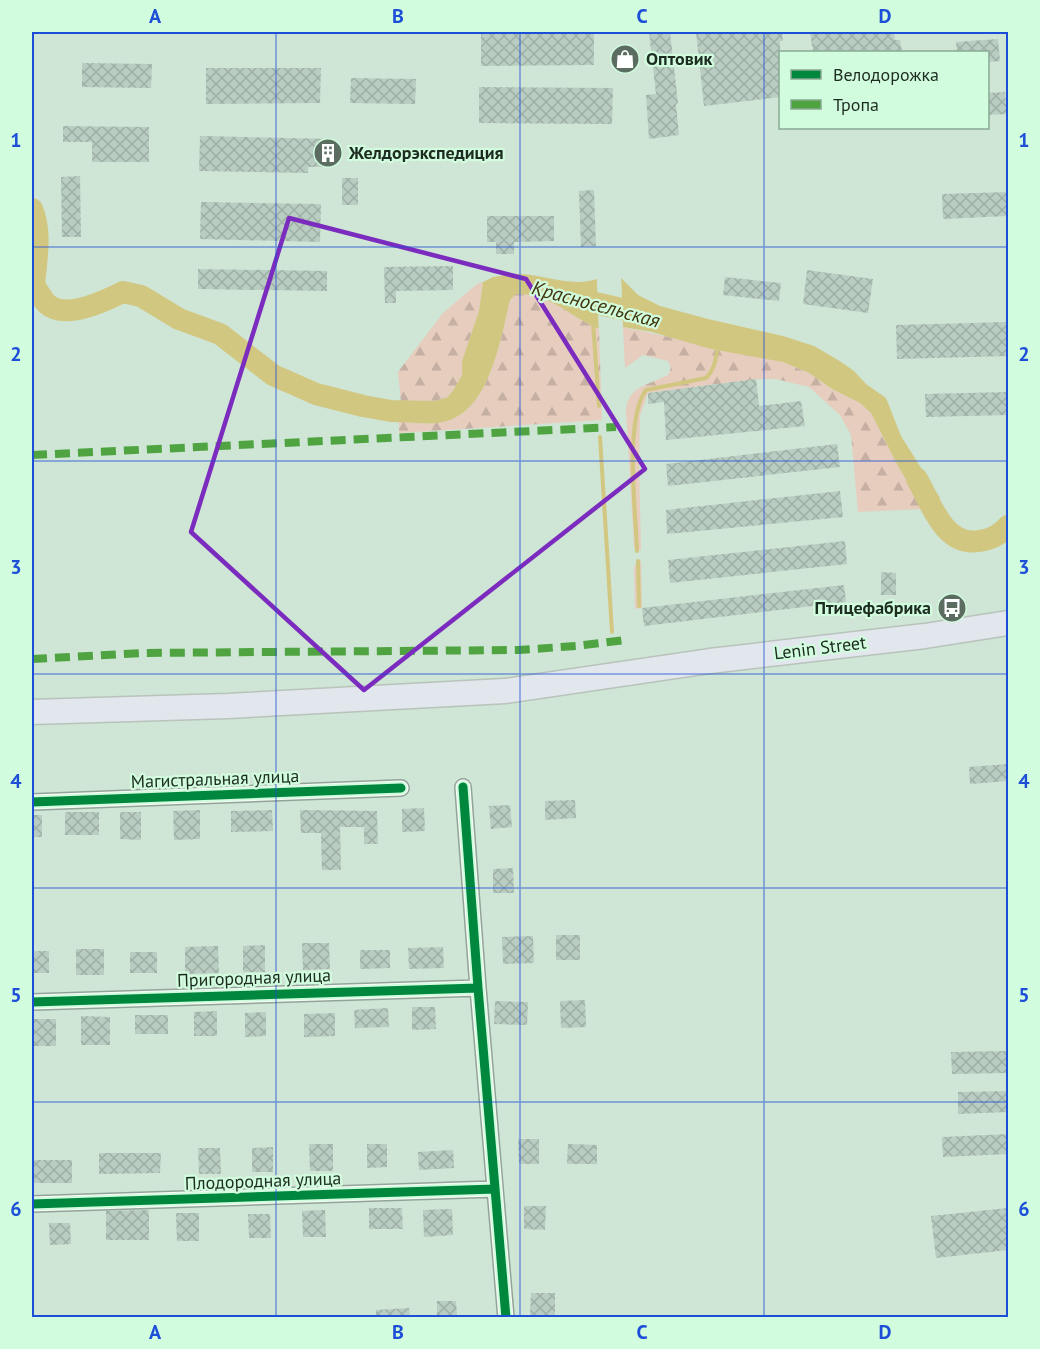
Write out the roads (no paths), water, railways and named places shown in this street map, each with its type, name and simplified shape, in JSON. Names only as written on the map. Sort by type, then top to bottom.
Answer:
[{"type":"main road","name":"Lenin Street","points":[[32,712],[228,706],[493,692],[710,661],[925,636],[1008,623]]},
{"type":"street","name":"Магистральная улица","points":[[32,802],[400,788]]},
{"type":"street","points":[[463,788],[506,1317]]},
{"type":"street","name":"Пригородная улица","points":[[32,1002],[478,988]]},
{"type":"street","name":"Плодородная улица","points":[[32,1204],[495,1189]]},
{"type":"water","points":[[514,274],[577,282],[597,279],[599,329],[550,301],[516,294],[510,300],[498,350],[485,385],[464,412],[450,420],[438,423],[399,420],[401,402],[435,401],[448,397],[462,375],[462,361],[479,311],[483,282],[493,277]]},
{"type":"water","points":[[621,278],[638,295],[660,306],[783,336],[814,346],[854,371],[866,384],[886,398],[901,436],[940,498],[924,509],[899,468],[871,413],[860,403],[832,389],[809,373],[783,362],[711,349],[652,332],[623,327]]},
{"type":"waterway","name":"Красносельская","points":[[32,209],[38,236],[34,285],[47,304],[55,308],[74,310],[123,292],[141,296],[179,319],[220,334],[273,375],[316,394],[391,411],[430,412]]},
{"type":"waterway","name":"Красносельская","points":[[569,297],[635,312],[651,318]]},
{"type":"waterway","points":[[593,323],[599,406]]},
{"type":"waterway","points":[[637,551],[633,444],[639,404],[646,390],[706,378],[713,367],[718,346]]},
{"type":"waterway","points":[[600,437],[612,632]]},
{"type":"waterway","name":"Красносельская","points":[[917,479],[940,521],[957,537],[967,541],[983,540],[995,536],[1008,526]]},
{"type":"waterway","points":[[638,561],[639,606]]},
{"type":"place","name":"Оптовик","points":[[625,59]]},
{"type":"place","name":"Желдорэкспедиция","points":[[328,153]]},
{"type":"place","name":"Птицефабрика","points":[[952,608]]}]
